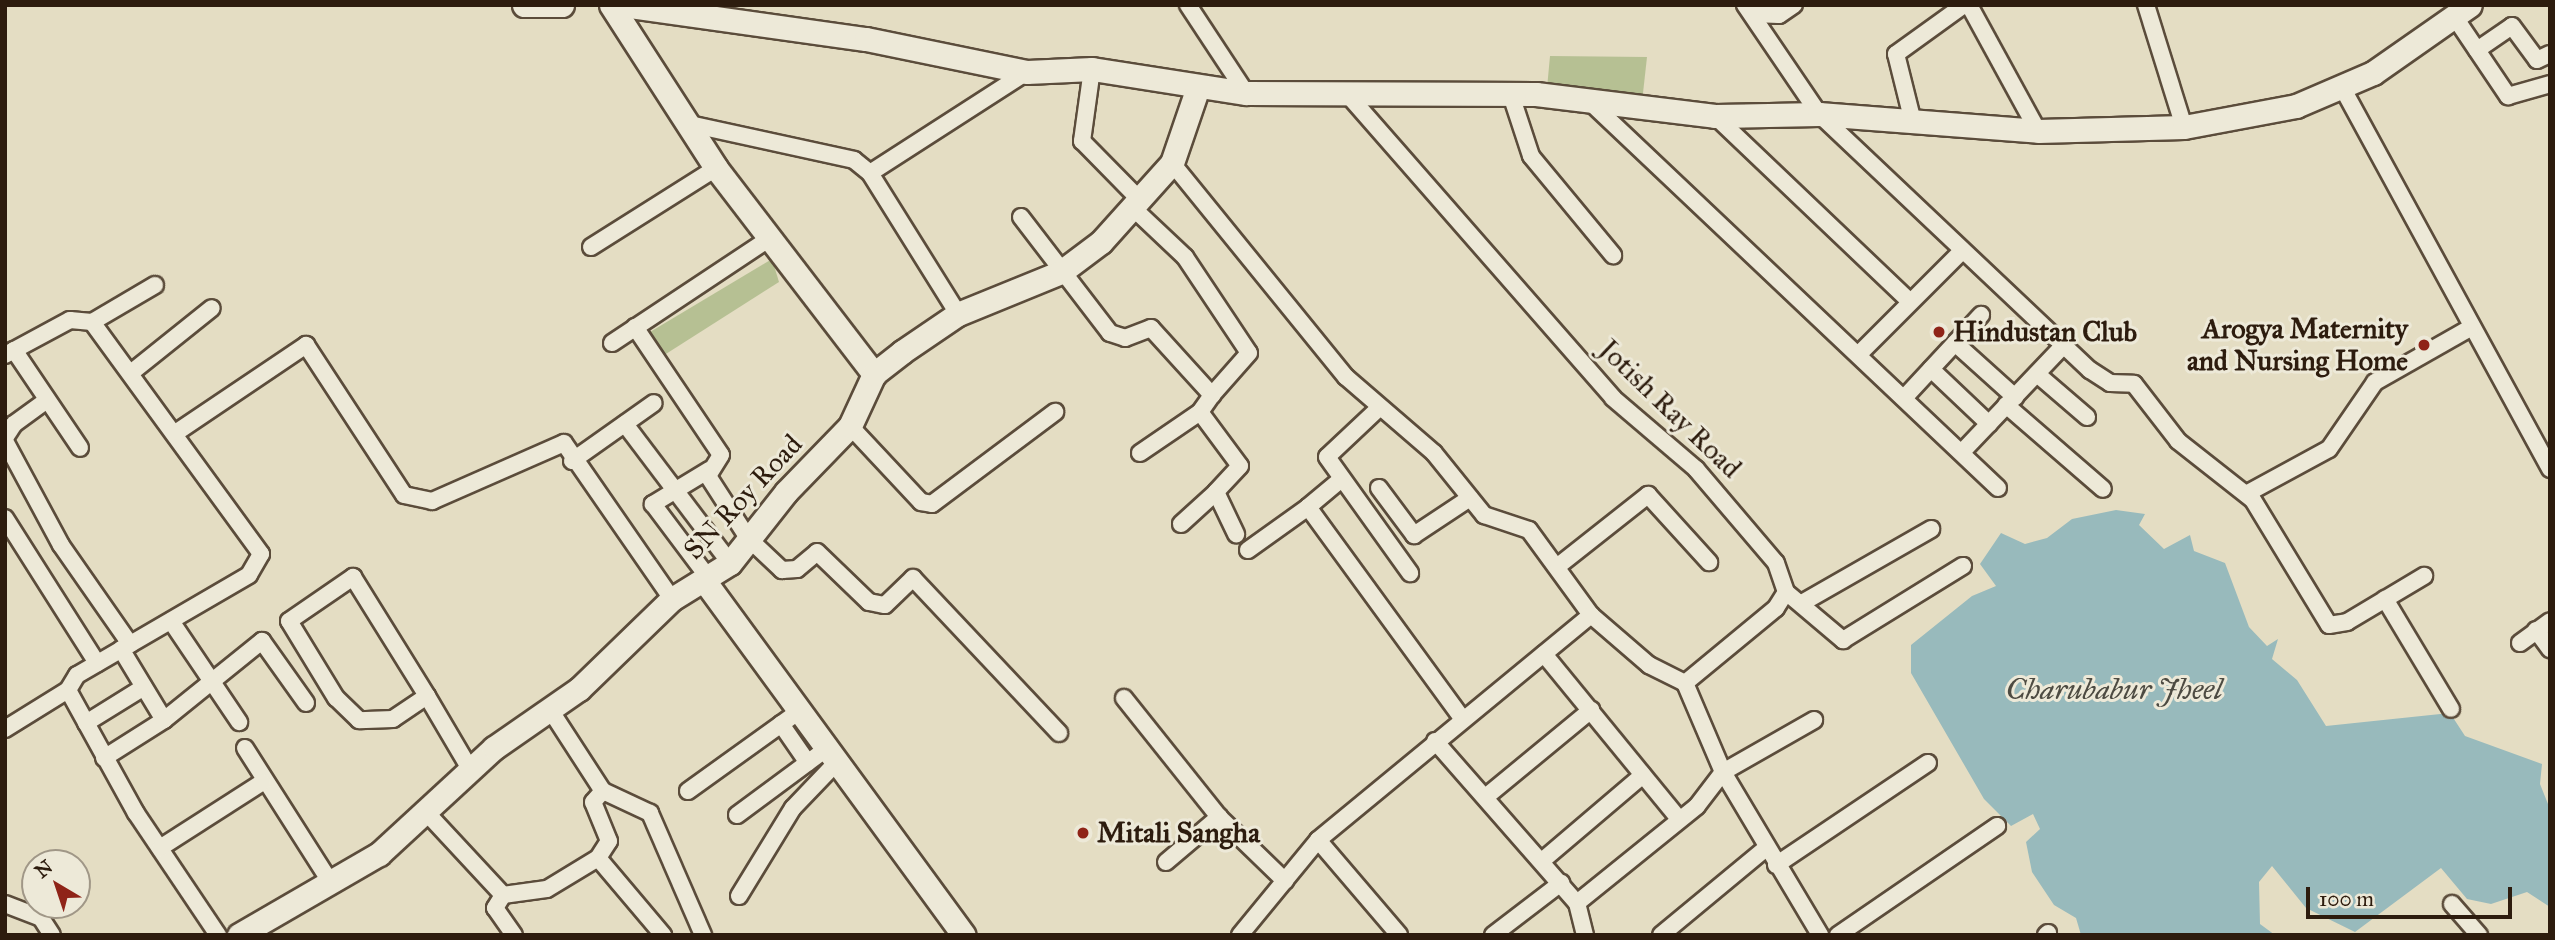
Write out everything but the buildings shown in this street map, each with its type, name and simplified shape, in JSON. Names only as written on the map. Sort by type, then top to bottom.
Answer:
[{"type":"street","points":[[524,5],[562,5]]},
{"type":"street","points":[[611,5],[716,169],[874,374]]},
{"type":"street","points":[[623,5],[892,44],[1027,72],[1092,69],[1246,93],[1349,96],[1511,94],[1587,99],[1715,116],[1819,114],[2038,131],[2184,127],[2296,106],[2343,89],[2462,11],[2477,50],[2508,96],[2550,84]]},
{"type":"street","points":[[1188,5],[1246,93]]},
{"type":"street","points":[[1748,10],[1779,15],[1794,5]]},
{"type":"street","points":[[1913,122],[1896,54],[1967,5],[2038,131]]},
{"type":"street","points":[[2146,5],[2184,127]]},
{"type":"street","points":[[1748,10],[1819,114],[2063,346],[2103,379],[2134,384],[2178,441],[2246,494],[2329,625],[2338,626],[2424,576]]},
{"type":"street","points":[[2477,50],[2512,26],[2537,60],[2550,54]]},
{"type":"street","points":[[1092,69],[1083,141],[1185,257],[1249,353],[1200,412],[1140,453]]},
{"type":"street","points":[[870,173],[1027,72]]},
{"type":"street","name":"SN Roy Road","points":[[239,935],[379,854],[470,769],[549,708],[579,689],[672,599],[708,581],[730,563],[748,538],[850,426],[874,374],[958,314],[1061,272],[1172,163],[1198,87]]},
{"type":"street","points":[[2343,89],[2470,328],[2550,469]]},
{"type":"street","points":[[1511,94],[1531,156],[1613,255]]},
{"type":"street","name":"Jotish Ray Road","points":[[1349,96],[1613,398],[1734,509],[1776,563],[1786,592]]},
{"type":"street","points":[[1587,99],[1860,354],[1998,488]]},
{"type":"street","points":[[1715,116],[1910,302]]},
{"type":"street","points":[[685,123],[843,155],[870,173],[958,314]]},
{"type":"street","points":[[1172,163],[1272,292],[1380,408],[1429,448],[1470,498],[1494,522],[1529,530],[1558,566],[1591,615],[1649,666],[1685,683],[1723,772],[1814,932]]},
{"type":"street","points":[[591,247],[716,169]]},
{"type":"street","points":[[1021,217],[1110,333],[1125,338],[1151,328],[1212,395]]},
{"type":"street","points":[[612,343],[770,238]]},
{"type":"street","points":[[1860,354],[1962,251]]},
{"type":"street","points":[[80,448],[47,400],[9,353],[70,320],[92,322],[155,285]]},
{"type":"street","points":[[132,372],[212,308]]},
{"type":"street","points":[[1905,397],[1981,315]]},
{"type":"street","points":[[5,729],[68,690],[76,675],[249,575],[261,554],[177,432],[92,322]]},
{"type":"street","points":[[635,327],[721,455],[709,470],[671,490],[654,509],[708,581],[789,718],[964,935]]},
{"type":"street","points":[[2246,494],[2329,449],[2375,382],[2470,328]]},
{"type":"street","points":[[1955,342],[2010,401],[2103,489]]},
{"type":"street","points":[[177,432],[306,345],[404,495],[420,503],[564,443],[572,461],[672,599]]},
{"type":"street","points":[[1962,452],[2063,346]]},
{"type":"street","points":[[1931,369],[1989,424]]},
{"type":"street","points":[[2037,374],[2087,416]]},
{"type":"street","points":[[47,400],[14,424],[5,440],[61,545],[126,647],[144,687],[164,720]]},
{"type":"street","points":[[572,461],[654,403]]},
{"type":"street","points":[[1380,408],[1327,457],[1339,481],[1410,573]]},
{"type":"street","points":[[850,426],[921,502],[932,504],[1055,412]]},
{"type":"street","points":[[1181,524],[1240,466],[1200,412]]},
{"type":"street","points":[[625,424],[671,490],[730,563]]},
{"type":"street","points":[[709,470],[748,538],[782,570],[797,569],[817,552],[869,602],[885,605],[913,578],[1059,733]]},
{"type":"street","points":[[1248,550],[1339,481]]},
{"type":"street","points":[[1379,488],[1414,534],[1470,498]]},
{"type":"street","points":[[1216,492],[1236,534]]},
{"type":"street","points":[[1558,566],[1648,495],[1709,562]]},
{"type":"street","points":[[1308,506],[1462,718]]},
{"type":"street","points":[[5,518],[97,663]]},
{"type":"street","points":[[1802,603],[1931,529]]},
{"type":"street","points":[[1685,683],[1770,613],[1786,592],[1843,640],[1963,566]]},
{"type":"street","points":[[427,696],[393,719],[359,720],[336,698],[289,621],[353,577],[427,696],[470,769]]},
{"type":"street","points":[[2385,599],[2451,709]]},
{"type":"street","points":[[1240,935],[1318,841],[1462,718],[1591,615]]},
{"type":"street","points":[[171,621],[209,682],[239,722]]},
{"type":"street","points":[[2520,643],[2550,621]]},
{"type":"street","points":[[2536,630],[2550,649]]},
{"type":"street","points":[[104,758],[164,720],[262,641],[306,703]]},
{"type":"street","points":[[1544,653],[1679,819]]},
{"type":"street","points":[[86,723],[144,687]]},
{"type":"street","points":[[68,690],[104,758],[218,935]]},
{"type":"street","points":[[1124,698],[1219,817],[1285,881]]},
{"type":"street","points":[[549,708],[603,791],[650,813],[703,935]]},
{"type":"street","points":[[1488,795],[1591,710]]},
{"type":"street","points":[[688,791],[789,718]]},
{"type":"street","points":[[1577,903],[1679,819],[1723,772],[1814,720]]},
{"type":"street","points":[[1435,741],[1488,795],[1577,903],[1585,935]]},
{"type":"street","points":[[245,748],[263,782],[331,883]]},
{"type":"street","points":[[737,815],[823,759]]},
{"type":"street","points":[[739,896],[823,759]]},
{"type":"street","points":[[1776,865],[1928,763]]},
{"type":"street","points":[[1543,860],[1643,775]]},
{"type":"street","points":[[160,848],[263,782]]},
{"type":"street","points":[[503,894],[547,889],[598,858],[609,841],[593,802],[603,791]]},
{"type":"street","points":[[425,811],[503,894]]},
{"type":"street","points":[[1166,862],[1219,817]]},
{"type":"street","points":[[1838,935],[1997,826]]},
{"type":"street","points":[[1318,841],[1399,935]]},
{"type":"street","points":[[1661,935],[1765,849]]},
{"type":"street","points":[[598,858],[663,935]]},
{"type":"street","points":[[1493,935],[1561,883]]},
{"type":"street","points":[[503,894],[495,908],[514,935]]},
{"type":"street","points":[[5,904],[41,918],[52,935]]},
{"type":"street","points":[[2452,904],[2479,935]]},
{"type":"green space","points":[[1550,56],[1647,57],[1642,102],[1546,99]]},
{"type":"green space","points":[[772,259],[779,282],[658,359],[645,335]]},
{"type":"water","name":"Charubabur Jheel","points":[[2116,510],[2145,514],[2139,525],[2164,549],[2190,535],[2194,551],[2225,563],[2249,627],[2267,646],[2278,639],[2272,659],[2297,680],[2326,726],[2450,713],[2465,736],[2542,764],[2540,784],[2550,809],[2550,907],[2527,892],[2491,904],[2467,899],[2441,868],[2355,932],[2306,908],[2272,866],[2259,882],[2260,924],[2275,935],[2081,935],[2076,918],[2054,905],[2032,872],[2026,842],[2040,829],[2033,814],[2011,826],[1984,799],[1911,673],[1911,645],[1972,596],[1996,586],[1980,564],[2001,533],[2025,544],[2047,538],[2072,519]]},
{"type":"place","name":"Hindustan Club","points":[[1939,332]]},
{"type":"place","name":"Arogya Maternity and Nursing Home","points":[[2424,345]]},
{"type":"place","name":"Mitali Sangha","points":[[1083,833]]}]
